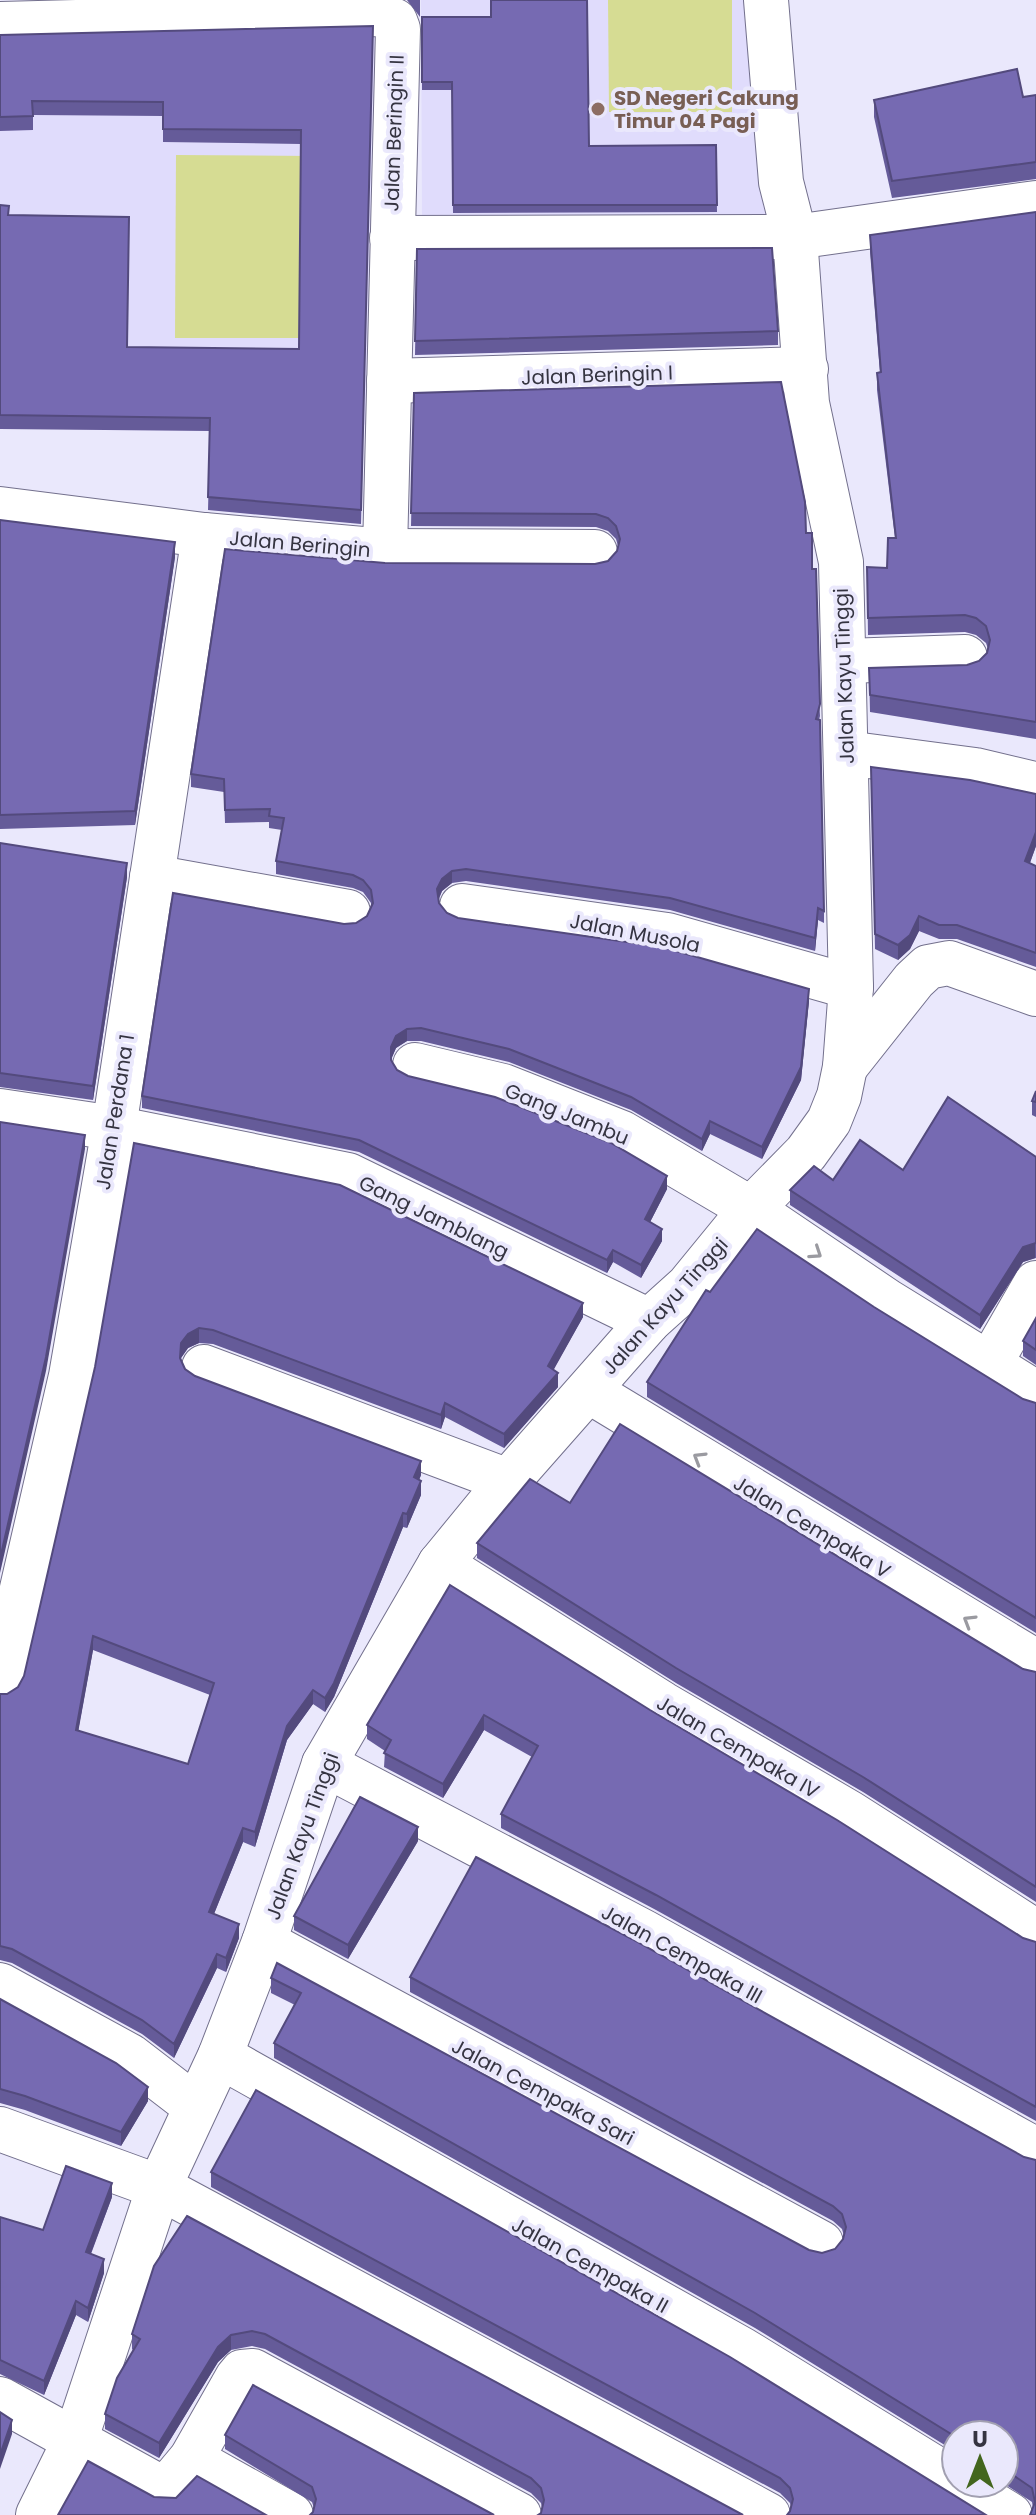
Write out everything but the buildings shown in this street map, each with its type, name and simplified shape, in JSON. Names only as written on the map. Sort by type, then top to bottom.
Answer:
[{"type":"street","name":"Jalan Kayu Tinggi","points":[[38,2515],[76,2438],[159,2187],[220,2056],[264,1942],[324,1764],[440,1564],[508,1481],[649,1321],[688,1286],[751,1209],[806,1153],[829,1121],[845,1067],[851,987],[841,562],[807,403],[795,237],[781,182],[766,0]]},
{"type":"street","name":"Jalan Beringin II","points":[[0,24],[200,10],[373,14],[395,21],[398,29],[392,238],[795,237],[1036,203]]},
{"type":"street","name":"Jalan Beringin","points":[[0,509],[204,535],[385,551],[392,238]]},
{"type":"street","name":"Jalan Beringin I","points":[[389,381],[806,369]]},
{"type":"street","name":"Jalan Perdana 1","points":[[0,1684],[71,1376],[114,1128],[204,535]]},
{"type":"street","points":[[385,551],[595,552]]},
{"type":"street","points":[[845,661],[965,657]]},
{"type":"street","points":[[846,753],[975,770],[1034,784]]},
{"type":"street","points":[[152,877],[348,912]]},
{"type":"street","name":"Jalan Musola","points":[[462,906],[667,935],[851,987]]},
{"type":"street","points":[[845,1067],[914,980],[928,967],[949,963],[1036,994]]},
{"type":"street","name":"Gang Jambu","points":[[415,1065],[503,1086],[622,1133],[751,1209],[887,1301],[1036,1393]]},
{"type":"street","name":"Gang Jamblang","points":[[0,1111],[114,1128],[348,1175],[649,1321]]},
{"type":"street","points":[[990,1363],[1036,1283]]},
{"type":"street","points":[[204,1367],[508,1481]]},
{"type":"street","name":"Jalan Cempaka V","points":[[589,1391],[1036,1662]]},
{"type":"street","name":"Jalan Cempaka IV","points":[[440,1564],[663,1704],[850,1813],[1036,1932]]},
{"type":"street","name":"Jalan Cempaka III","points":[[324,1764],[644,1932],[1036,2150]]},
{"type":"street","name":"Jalan Cempaka Sari","points":[[264,1942],[821,2243]]},
{"type":"street","points":[[0,1985],[130,2056],[195,2106]]},
{"type":"street","name":"Jalan Cempaka II","points":[[220,2056],[743,2350],[940,2472]]},
{"type":"street","points":[[0,2129],[159,2187],[768,2515]]},
{"type":"street","points":[[0,2399],[76,2438],[162,2490],[191,2459],[237,2378],[242,2372],[253,2371],[519,2515]]},
{"type":"street","points":[[191,2459],[291,2515]]},
{"type":"street","name":"Jalan Cempaka II","points":[[984,2499],[1010,2515]]},
{"type":"shaded area","name":"SD Negeri Cakung Timur 04 Pagi","points":[[421,0],[759,0],[789,221],[422,218]]},
{"type":"shaded area","points":[[406,3],[408,425],[0,422],[0,11]]},
{"type":"green space","points":[[608,0],[732,0],[732,112],[609,112]]},
{"type":"green space","points":[[176,155],[311,156],[311,338],[175,338]]},
{"type":"place","name":"SD Negeri Cakung Timur 04 Pagi","points":[[598,109]]}]
